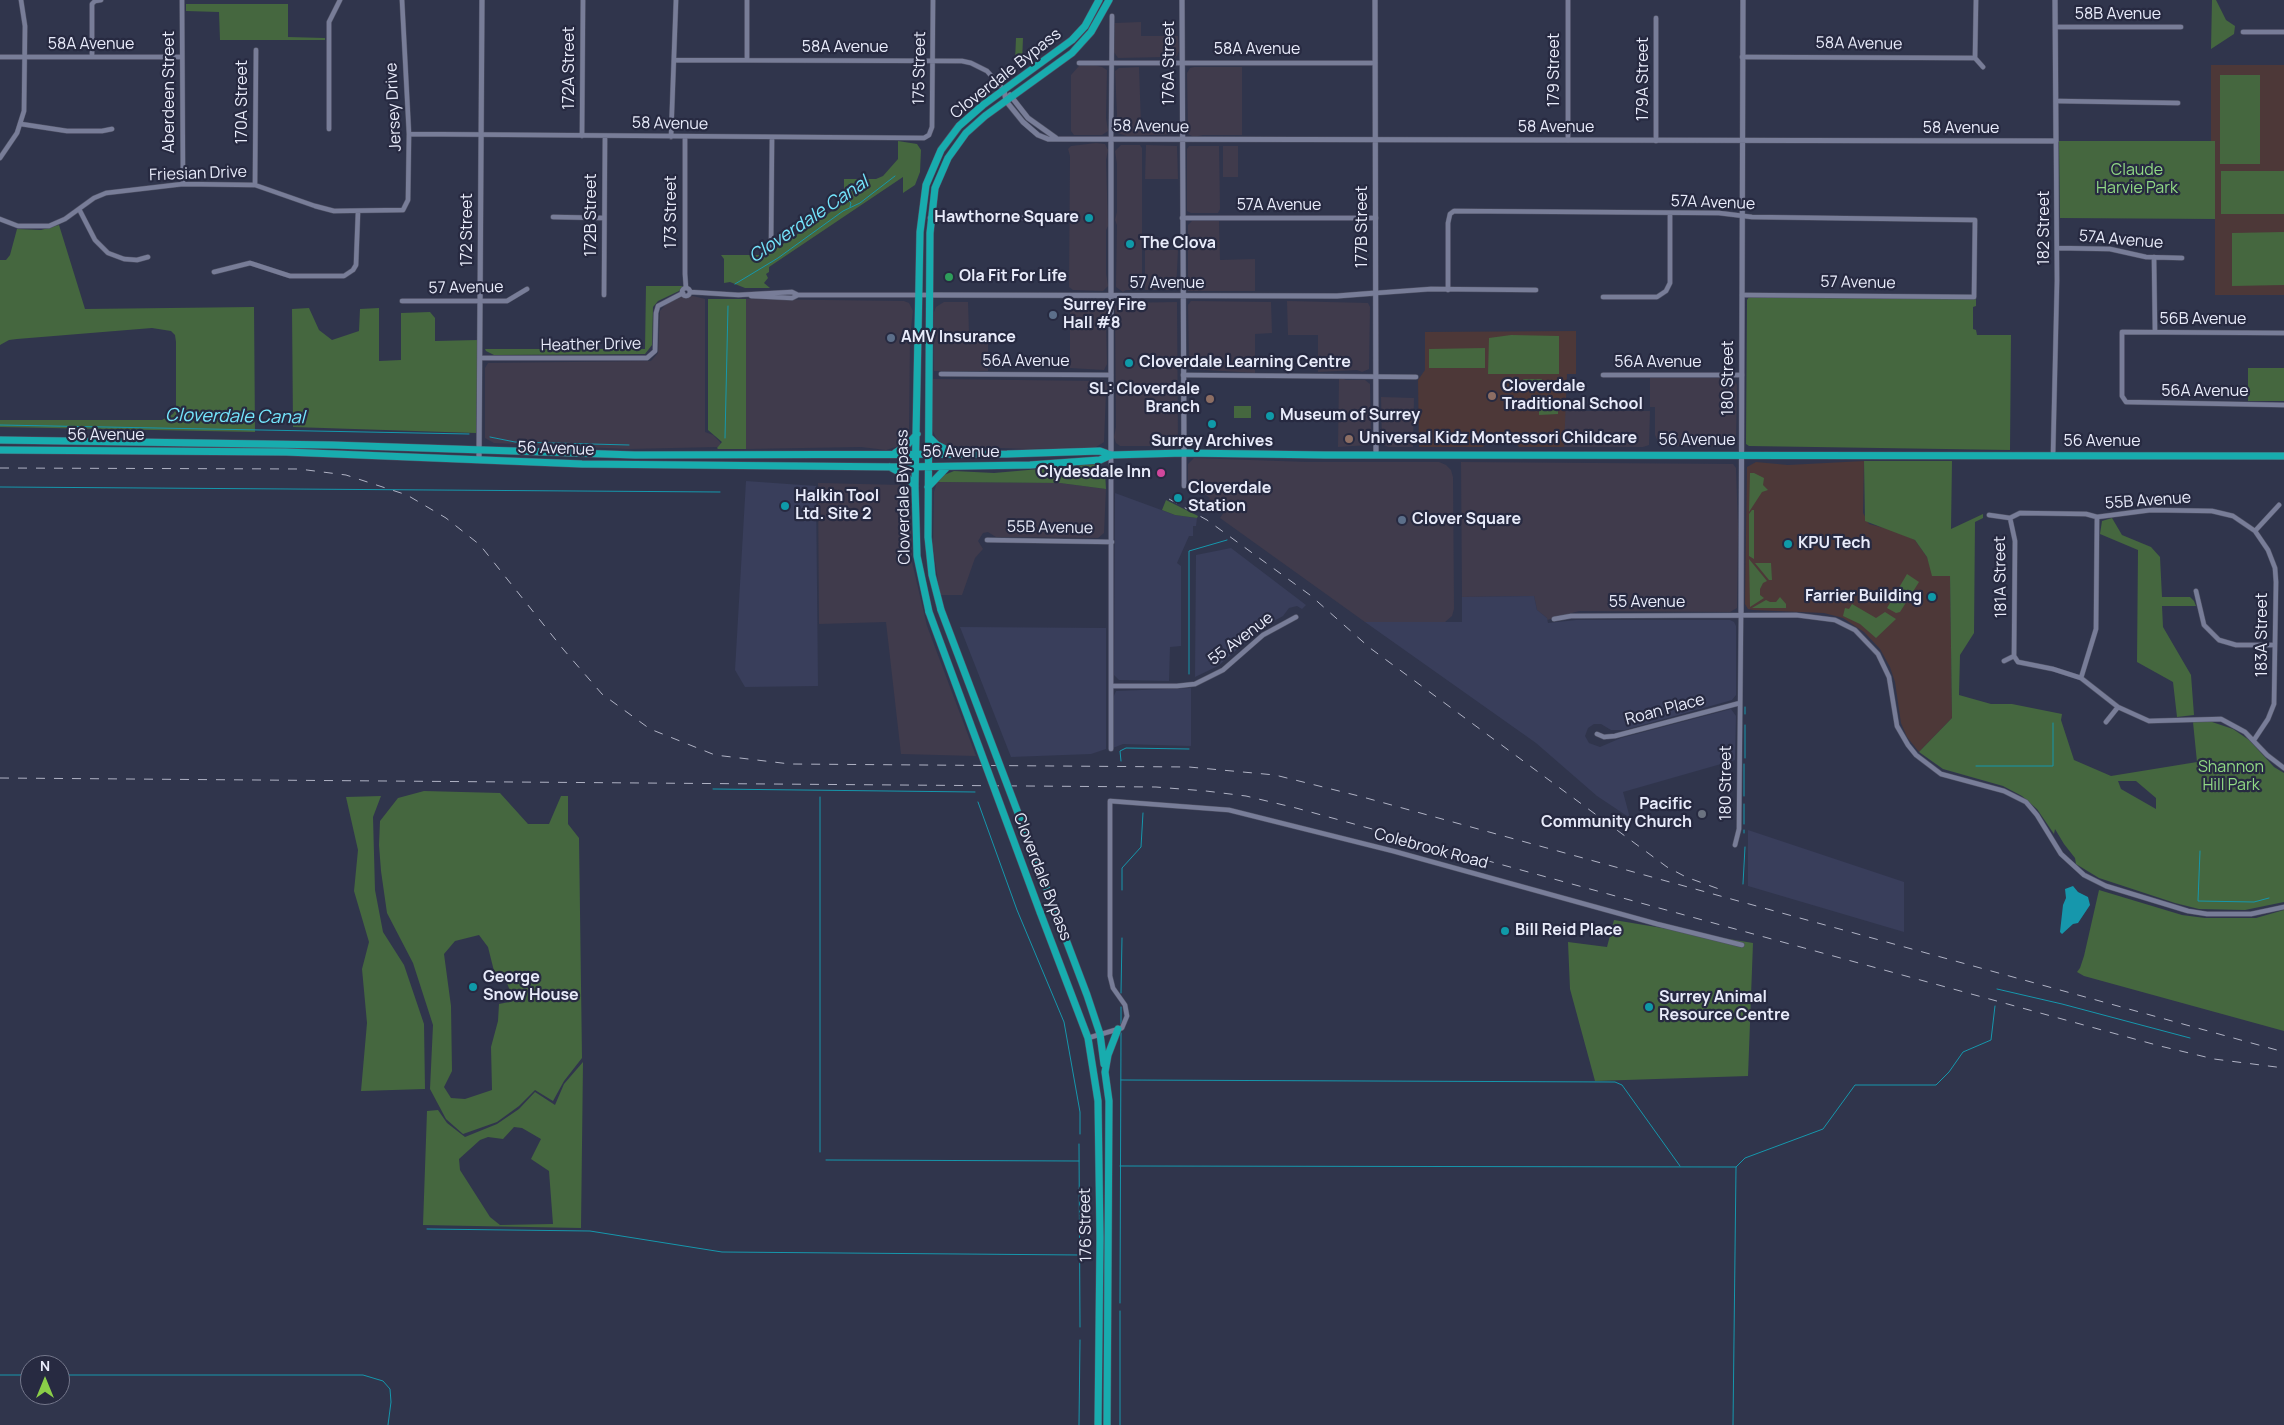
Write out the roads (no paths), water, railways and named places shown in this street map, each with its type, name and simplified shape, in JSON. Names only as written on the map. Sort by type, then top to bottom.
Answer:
[{"type":"highway","name":"Cloverdale Bypass","points":[[1088,1038],[929,612],[917,556],[915,466],[921,215],[923,198],[931,172],[941,150],[959,126],[1072,40],[1085,26],[1099,0]]},
{"type":"highway","name":"Cloverdale Bypass","points":[[1100,1034],[941,610],[930,565],[928,487],[929,295],[930,218],[937,183],[955,147],[973,126],[1065,59],[1078,47],[1096,24],[1109,0]]},
{"type":"highway","points":[[892,454],[907,445],[917,434]]},
{"type":"highway","points":[[929,437],[937,445],[956,454]]},
{"type":"highway","name":"56 Avenue","points":[[0,440],[635,455],[956,454],[1100,451],[1111,455],[1184,453],[2284,456]]},
{"type":"highway","name":"56 Avenue","points":[[0,450],[286,452],[582,464],[890,466],[1030,465],[1100,460],[1111,455]]},
{"type":"highway","points":[[890,466],[906,476],[915,486]]},
{"type":"highway","points":[[928,487],[947,466]]},
{"type":"highway","points":[[1105,1072],[1108,1055],[1118,1029]]},
{"type":"highway","points":[[1100,1034],[1109,1101],[1107,1425]]},
{"type":"highway","name":"176 Street","points":[[1088,1038],[1098,1102],[1100,1238],[1098,1425]]},
{"type":"street","points":[[0,158],[12,142],[21,124],[25,96],[24,16],[21,0]]},
{"type":"street","points":[[92,57],[92,4],[95,1],[101,0]]},
{"type":"street","name":"Aberdeen Street","points":[[182,0],[183,184]]},
{"type":"street","points":[[330,129],[329,22],[340,0]]},
{"type":"street","name":"Jersey Drive","points":[[402,0],[409,134],[408,200],[406,208],[403,210]]},
{"type":"street","name":"172 Street","points":[[480,459],[482,0]]},
{"type":"street","name":"172A Street","points":[[582,136],[584,0]]},
{"type":"street","points":[[671,137],[676,0]]},
{"type":"street","points":[[747,0],[747,60]]},
{"type":"street","name":"175 Street","points":[[929,135],[932,127],[933,0]]},
{"type":"street","name":"176A Street","points":[[1182,0],[1184,486]]},
{"type":"street","name":"177B Street","points":[[1375,0],[1376,455]]},
{"type":"street","name":"179 Street","points":[[1568,0],[1568,140]]},
{"type":"street","name":"180 Street","points":[[1735,845],[1739,829],[1743,0]]},
{"type":"street","points":[[1976,0],[1975,58],[1983,67]]},
{"type":"street","name":"182 Street","points":[[2053,456],[2057,248],[2056,0]]},
{"type":"street","points":[[1111,749],[1112,16]]},
{"type":"street","name":"179A Street","points":[[1656,18],[1656,141]]},
{"type":"street","name":"58B Avenue","points":[[2056,27],[2181,27]]},
{"type":"street","points":[[2243,32],[2284,32]]},
{"type":"street","name":"170A Street","points":[[255,185],[256,50]]},
{"type":"street","name":"58A Avenue","points":[[0,57],[182,57]]},
{"type":"street","name":"58A Avenue","points":[[1742,57],[1975,58]]},
{"type":"street","name":"58A Avenue","points":[[674,60],[967,62],[982,67],[993,75],[1004,90]]},
{"type":"street","name":"58A Avenue","points":[[1079,63],[1375,63]]},
{"type":"street","name":"58 Avenue","points":[[1004,90],[1023,122],[1038,135],[1048,139],[2056,141]]},
{"type":"street","points":[[2056,101],[2178,103]]},
{"type":"street","points":[[21,124],[67,131],[102,131],[112,128]]},
{"type":"street","name":"58 Avenue","points":[[409,134],[919,139],[929,135]]},
{"type":"street","name":"172B Street","points":[[604,295],[605,136]]},
{"type":"street","name":"173 Street","points":[[685,137],[685,274],[688,290]]},
{"type":"street","points":[[771,248],[772,138]]},
{"type":"street","name":"Friesian Drive","points":[[0,219],[18,226],[40,227],[57,223],[79,210],[94,198],[106,193],[183,184],[255,185],[321,208],[358,212],[403,210]]},
{"type":"street","points":[[79,210],[95,240],[108,253],[124,259],[137,260],[148,257]]},
{"type":"street","name":"57A Avenue","points":[[1448,290],[1448,223],[1450,214],[1459,211],[1719,213],[1742,216],[1975,220],[1974,297]]},
{"type":"street","points":[[214,272],[250,263],[290,276],[338,276],[349,274],[356,265],[358,212]]},
{"type":"street","points":[[1603,297],[1657,297],[1666,291],[1670,283],[1670,213]]},
{"type":"street","points":[[553,217],[604,218]]},
{"type":"street","points":[[930,218],[1065,218]]},
{"type":"street","name":"57A Avenue","points":[[1182,218],[1376,218]]},
{"type":"street","name":"57A Avenue","points":[[2057,248],[2110,248],[2139,256],[2182,258]]},
{"type":"street","points":[[2154,257],[2155,332]]},
{"type":"street","name":"57 Avenue","points":[[402,301],[507,301],[527,289]]},
{"type":"street","name":"Heather Drive","points":[[481,358],[646,358],[654,351],[658,306],[683,293],[683,290],[688,290]]},
{"type":"street","name":"57 Avenue","points":[[688,290],[792,298],[798,295],[1336,296],[1448,290],[1536,290]]},
{"type":"street","name":"57 Avenue","points":[[1742,295],[1974,297]]},
{"type":"street","name":"56B Avenue","points":[[2126,402],[2122,396],[2122,332],[2284,333]]},
{"type":"street","name":"56A Avenue","points":[[941,374],[1111,375]]},
{"type":"street","points":[[1183,375],[1376,375],[1416,377]]},
{"type":"street","name":"56A Avenue","points":[[1603,375],[1742,376]]},
{"type":"street","name":"56A Avenue","points":[[2126,402],[2284,405]]},
{"type":"street","points":[[2254,531],[2279,505]]},
{"type":"street","name":"55B Avenue","points":[[2010,518],[2020,513],[2086,514],[2097,517],[2151,510],[2212,511],[2233,516],[2254,531]]},
{"type":"street","name":"181A Street","points":[[1990,514],[2010,518],[2015,541],[2014,656]]},
{"type":"street","points":[[2081,678],[2096,629],[2097,517]]},
{"type":"street","name":"183A Street","points":[[2254,531],[2268,550],[2274,568],[2275,645],[2274,704],[2268,719],[2254,740]]},
{"type":"street","name":"55B Avenue","points":[[987,540],[1112,542]]},
{"type":"street","points":[[2196,591],[2204,625],[2219,640],[2236,645],[2275,645]]},
{"type":"street","name":"55 Avenue","points":[[1554,619],[1571,616],[1812,616],[1835,620],[1855,630],[1871,645],[1883,662],[1889,677],[1897,726],[1912,750],[1941,774],[2004,791],[2026,802],[2037,815],[2061,854],[2084,875],[2106,886],[2197,913],[2251,914],[2284,907]]},
{"type":"street","name":"55 Avenue","points":[[1112,686],[1177,686],[1195,684],[1223,670],[1277,625],[1296,617]]},
{"type":"street","points":[[2004,661],[2014,656],[2018,662],[2052,669],[2081,678],[2118,708],[2149,721],[2221,719],[2235,725],[2284,768]]},
{"type":"street","name":"Roan Place","points":[[1597,734],[1604,737],[1615,736],[1740,703]]},
{"type":"street","points":[[2106,722],[2118,708]]},
{"type":"street","name":"Colebrook Road","points":[[1118,1029],[1122,1028],[1127,1016],[1124,1005],[1113,988],[1110,976],[1110,801],[1229,810],[1742,945]]},
{"type":"street","points":[[1088,1038],[1118,1029]]},
{"type":"water","points":[[2073,886],[2078,892],[2088,897],[2090,905],[2078,923],[2073,924],[2062,934],[2060,932],[2063,905],[2066,898],[2065,889]]},
{"type":"waterway","name":"Cloverdale Canal","points":[[735,284],[778,258],[843,211],[860,203],[895,176]]},
{"type":"waterway","points":[[850,184],[855,190],[848,192],[847,199],[851,203],[850,207]]},
{"type":"waterway","name":"Cloverdale Canal","points":[[725,438],[728,306]]},
{"type":"waterway","name":"Cloverdale Canal","points":[[0,425],[469,434]]},
{"type":"waterway","name":"Cloverdale Canal","points":[[490,437],[515,442],[629,445]]},
{"type":"waterway","points":[[0,487],[720,492]]},
{"type":"waterway","points":[[1189,674],[1189,551],[1227,540]]},
{"type":"waterway","points":[[1745,707],[1745,714]]},
{"type":"waterway","points":[[1976,766],[2053,766],[2053,723]]},
{"type":"waterway","points":[[1745,725],[1745,758]]},
{"type":"waterway","points":[[1121,761],[1120,751],[1126,748],[1189,749]]},
{"type":"waterway","points":[[1744,764],[1744,796]]},
{"type":"waterway","points":[[713,789],[975,792]]},
{"type":"waterway","points":[[820,797],[820,1152]]},
{"type":"waterway","points":[[978,802],[1017,910],[1064,1022],[1080,1112],[1080,1134]]},
{"type":"waterway","points":[[1744,804],[1744,824]]},
{"type":"waterway","points":[[1122,890],[1122,868],[1141,847],[1143,813]]},
{"type":"waterway","points":[[1743,884],[1745,847]]},
{"type":"waterway","points":[[2200,851],[2198,901],[2254,902],[2269,898]]},
{"type":"waterway","points":[[1121,993],[1122,938]]},
{"type":"waterway","points":[[1997,989],[2190,1038]]},
{"type":"waterway","points":[[1733,1425],[1736,1167],[1745,1158],[1823,1129],[1855,1085],[1936,1085],[1949,1072],[1963,1052],[1991,1040],[1995,1006]]},
{"type":"waterway","points":[[1121,1007],[1121,1024]]},
{"type":"waterway","points":[[1120,1303],[1121,1033]]},
{"type":"waterway","points":[[1121,1080],[1615,1082],[1622,1085],[1680,1166]]},
{"type":"waterway","points":[[1079,1144],[1080,1327]]},
{"type":"waterway","points":[[826,1160],[1079,1161]]},
{"type":"waterway","points":[[1120,1166],[1736,1167]]},
{"type":"waterway","points":[[427,1229],[590,1231],[722,1252],[1080,1255]]},
{"type":"waterway","points":[[1120,1311],[1120,1425]]},
{"type":"waterway","points":[[1079,1425],[1080,1340]]},
{"type":"waterway","points":[[0,1375],[20,1375]]},
{"type":"waterway","points":[[70,1375],[363,1375],[383,1381],[390,1389],[391,1402],[388,1425]]},
{"type":"railway","points":[[0,468],[299,469],[346,475],[407,495],[446,518],[480,545],[563,649],[602,694],[650,729],[715,755],[790,764],[1189,767],[1275,775],[1359,796],[2284,1052]]},
{"type":"railway","points":[[1169,499],[1207,520],[1310,595],[1370,648],[1667,867],[1686,877],[1719,889]]},
{"type":"railway","points":[[0,778],[1156,787],[1246,796],[1296,808],[2160,1046],[2214,1059],[2284,1068]]},
{"type":"place","name":"Hawthorne Square","points":[[1089,218]]},
{"type":"place","name":"The Clova","points":[[1130,244]]},
{"type":"place","name":"Ola Fit For Life","points":[[949,277]]},
{"type":"place","name":"Surrey Fire Hall #8","points":[[1053,315]]},
{"type":"place","name":"AMV Insurance","points":[[891,338]]},
{"type":"place","name":"Cloverdale Learning Centre","points":[[1129,363]]},
{"type":"place","name":"Cloverdale Traditional School","points":[[1492,396]]},
{"type":"place","name":"SL: Cloverdale Branch","points":[[1210,399]]},
{"type":"place","name":"Museum of Surrey","points":[[1270,416]]},
{"type":"place","name":"Surrey Archives","points":[[1212,424]]},
{"type":"place","name":"Universal Kidz Montessori Childcare","points":[[1349,439]]},
{"type":"place","name":"Clydesdale Inn","points":[[1161,473]]},
{"type":"place","name":"Cloverdale Station","points":[[1178,498]]},
{"type":"place","name":"Halkin Tool Ltd. Site 2","points":[[785,506]]},
{"type":"place","name":"Clover Square","points":[[1402,520]]},
{"type":"place","name":"KPU Tech","points":[[1788,544]]},
{"type":"place","name":"Farrier Building","points":[[1932,597]]},
{"type":"place","name":"Pacific Community Church","points":[[1702,814]]},
{"type":"place","name":"Bill Reid Place","points":[[1505,931]]},
{"type":"place","name":"George Snow House","points":[[473,987]]},
{"type":"place","name":"Surrey Animal Resource Centre","points":[[1649,1007]]},
{"type":"park label","name":"Claude Harvie Park","points":[[2137,180]]},
{"type":"park label","name":"Shannon Hill Park","points":[[2231,777]]}]
